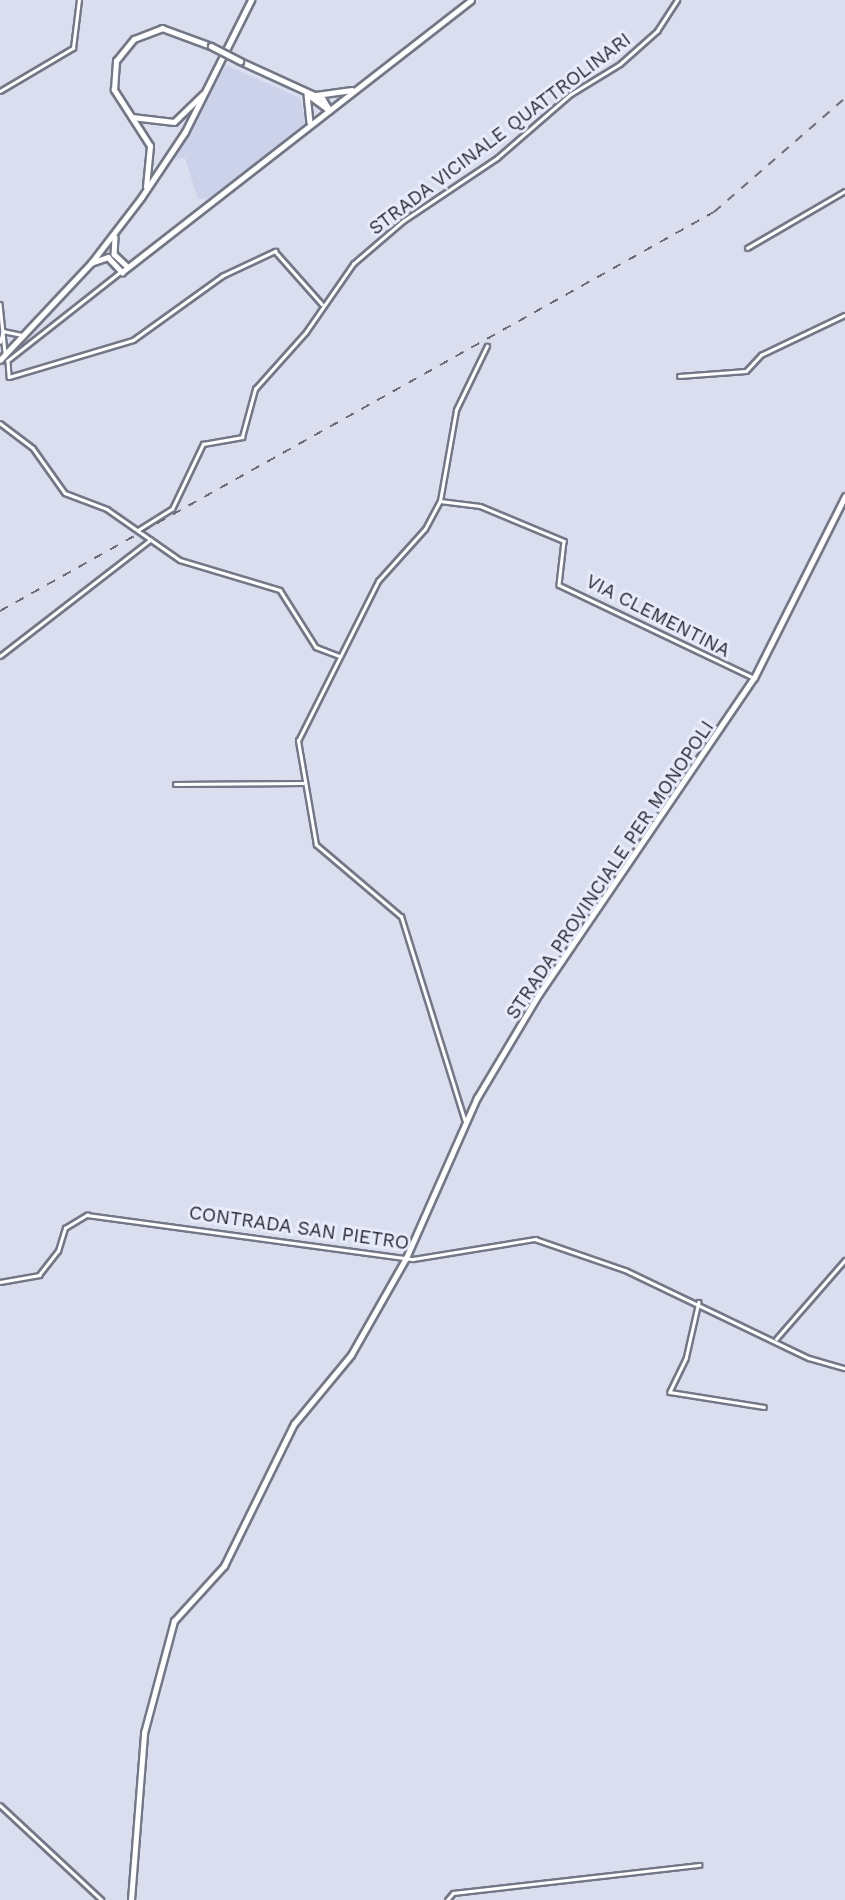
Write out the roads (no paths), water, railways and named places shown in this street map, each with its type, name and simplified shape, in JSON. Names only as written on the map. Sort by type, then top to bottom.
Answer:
[{"type":"street","points":[[0,92],[74,48],[79,0]]},
{"type":"street","points":[[2,357],[91,263],[141,198],[207,91],[251,0]]},
{"type":"street","points":[[322,304],[275,251],[222,276],[134,340],[9,377],[8,361],[471,0]]},
{"type":"street","name":"STRADA VICINALE QUATTROLINARI","points":[[138,530],[170,512],[203,444],[242,437],[255,388],[353,264],[402,220],[497,158],[555,106],[642,45],[677,0]]},
{"type":"street","points":[[141,198],[152,158],[113,78],[128,43],[162,28],[211,46],[308,93],[329,110]]},
{"type":"street","points":[[308,93],[359,87]]},
{"type":"street","points":[[131,117],[174,122],[207,91]]},
{"type":"street","points":[[306,128],[314,111],[308,93]]},
{"type":"street","points":[[747,248],[845,191]]},
{"type":"street","points":[[117,231],[113,251],[128,267]]},
{"type":"street","points":[[91,263],[108,257],[122,272]]},
{"type":"street","points":[[0,304],[2,357]]},
{"type":"street","points":[[679,376],[746,371],[761,355],[845,315]]},
{"type":"street","points":[[2,332],[16,337],[27,333]]},
{"type":"street","points":[[0,342],[2,332]]},
{"type":"street","points":[[465,1122],[401,917],[322,856],[311,831],[299,737],[382,576],[425,529],[440,500],[458,402],[487,346]]},
{"type":"street","points":[[0,423],[33,448],[65,494],[107,509],[180,560],[280,590],[316,647],[339,658]]},
{"type":"street","name":"STRADA PROVINCIALE PER MONOPOLI","points":[[131,1900],[144,1733],[171,1628],[224,1566],[294,1424],[345,1365],[406,1258],[465,1122],[539,994],[754,678],[845,496]]},
{"type":"street","name":"VIA CLEMENTINA","points":[[440,500],[480,506],[564,541],[559,584],[754,678]]},
{"type":"street","points":[[0,656],[151,540]]},
{"type":"street","points":[[175,784],[303,783]]},
{"type":"street","name":"CONTRADA SAN PIETRO","points":[[0,1282],[39,1275],[58,1251],[65,1228],[86,1215],[406,1258],[549,1240],[699,1302],[845,1368]]},
{"type":"street","points":[[776,1339],[845,1260]]},
{"type":"street","points":[[699,1302],[686,1359],[670,1392],[764,1407]]},
{"type":"street","points":[[0,1805],[102,1900]]},
{"type":"street","points":[[447,1900],[453,1893],[699,1865]]},
{"type":"railway","points":[[0,611],[714,212],[845,98]]}]
